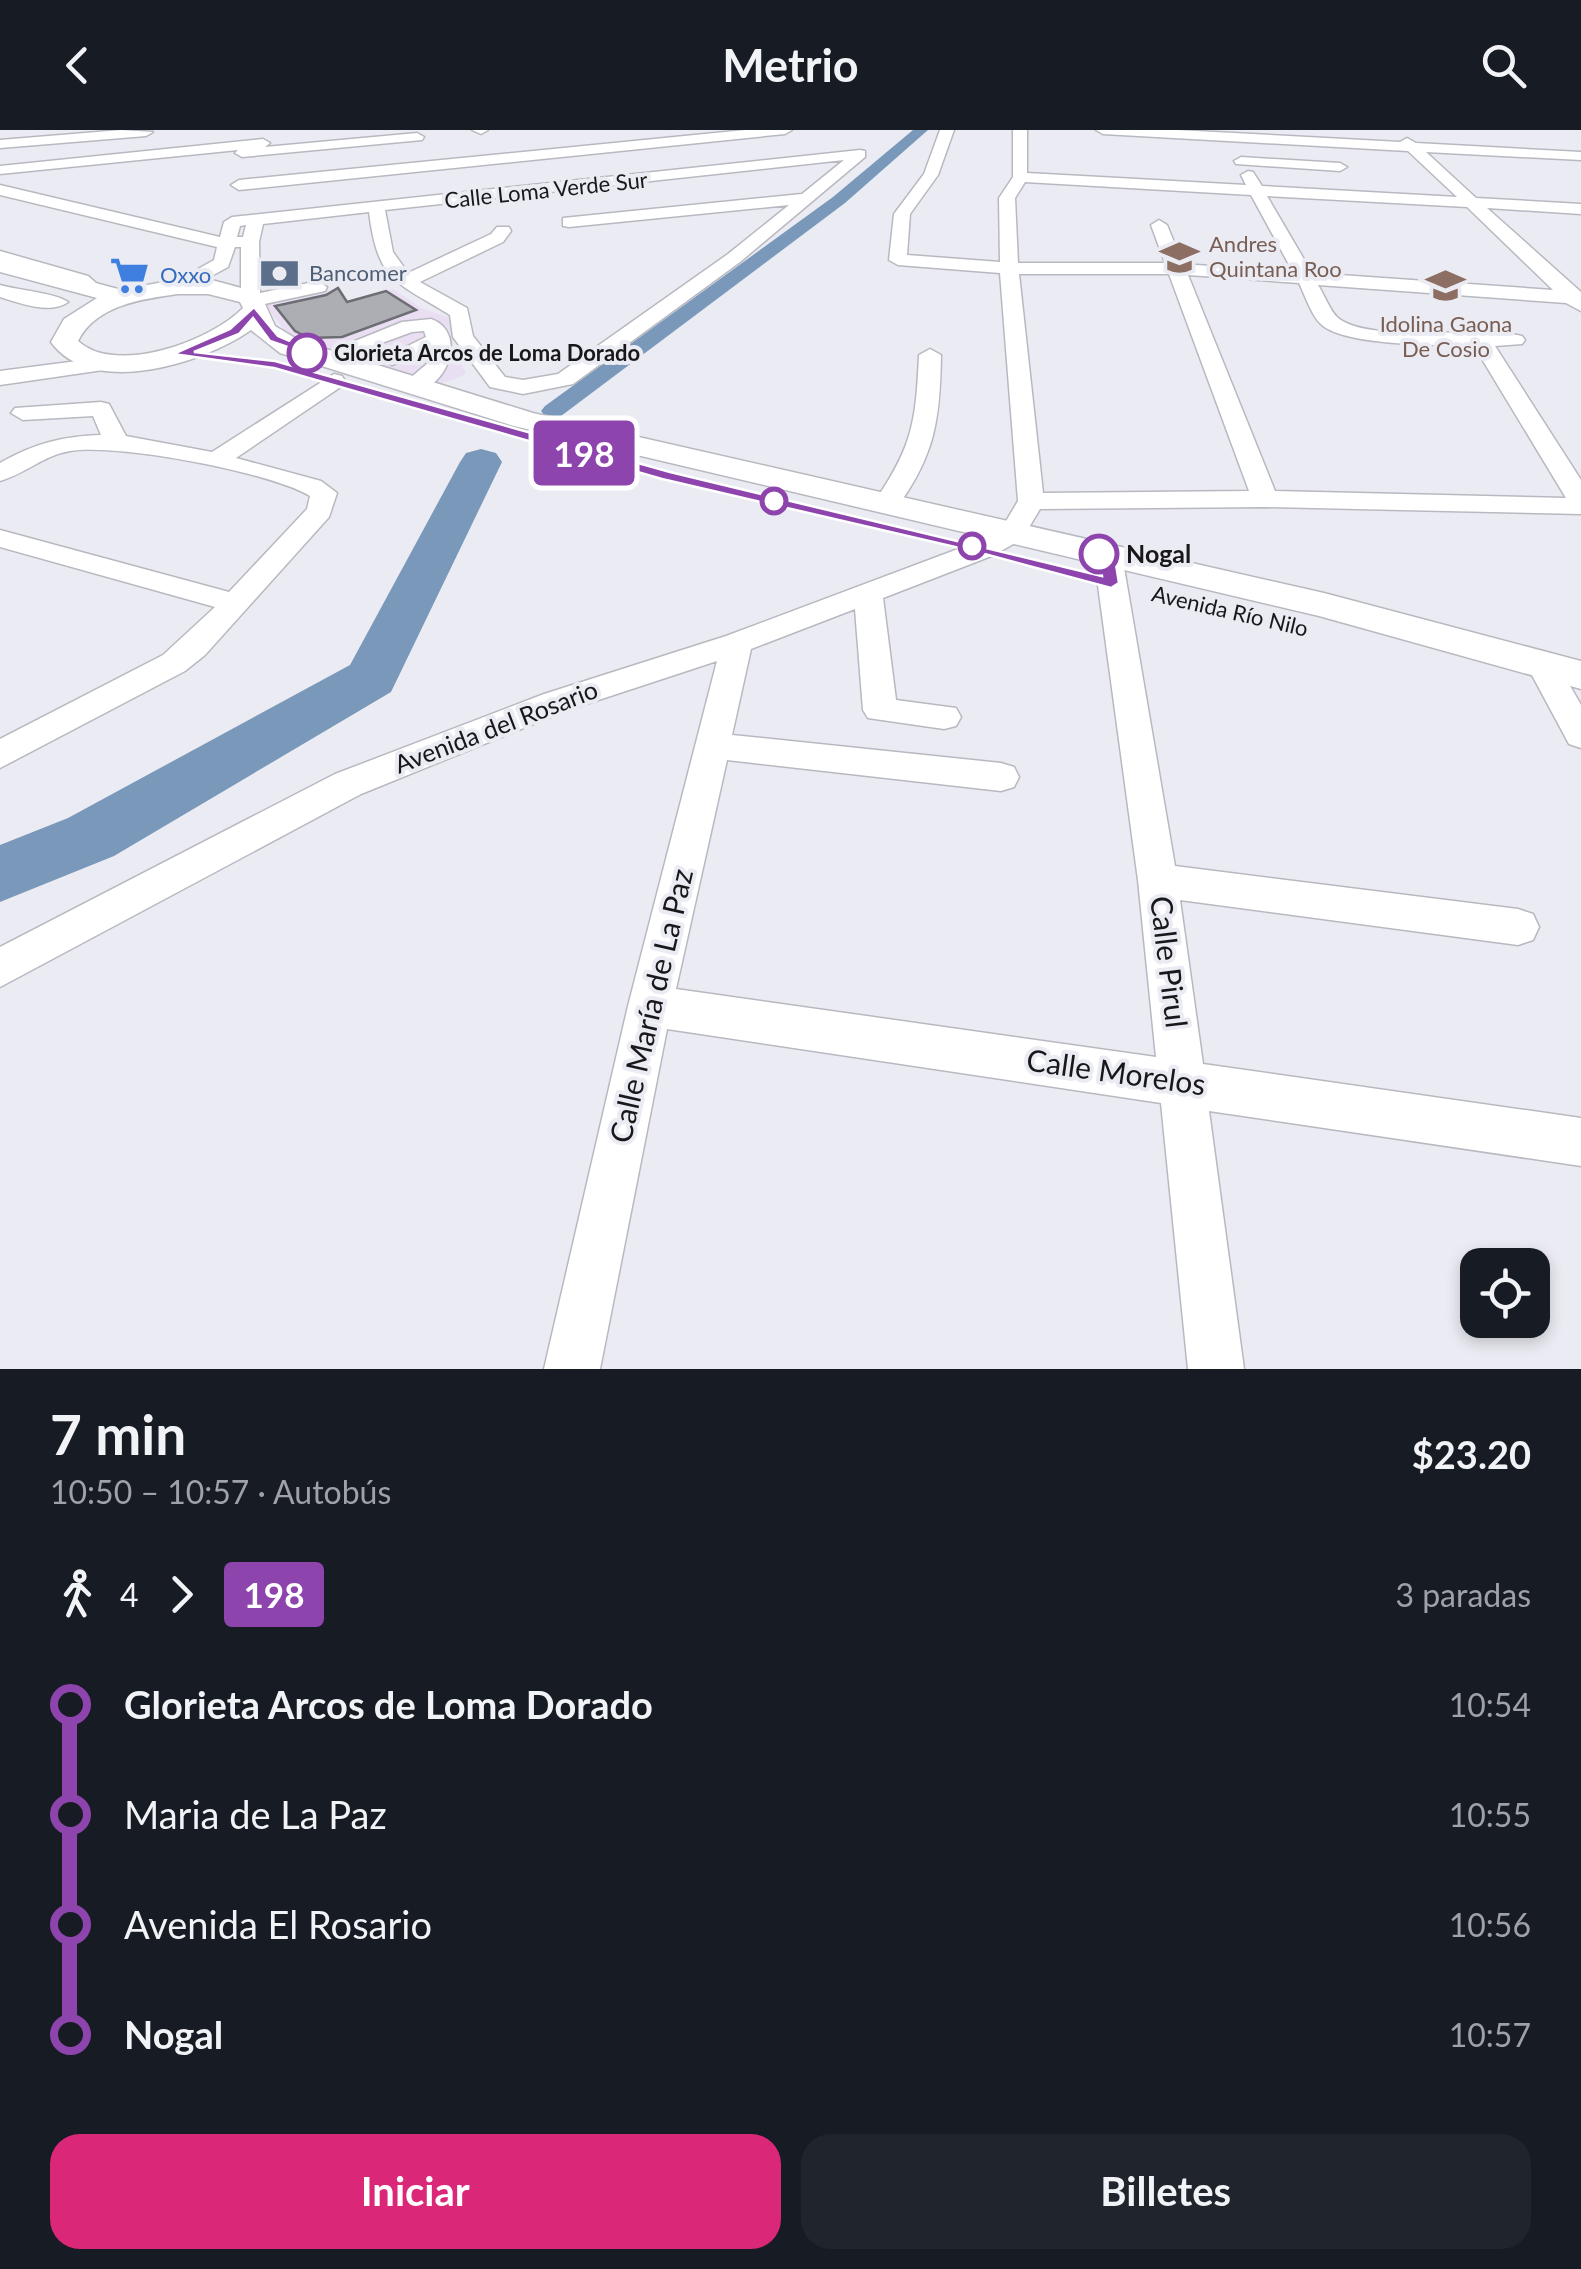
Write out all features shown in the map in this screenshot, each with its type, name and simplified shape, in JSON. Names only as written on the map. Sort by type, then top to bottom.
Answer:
[{"type":"main road","points":[[0,265],[91,302]]},
{"type":"main road","points":[[0,282],[58,302],[124,298],[182,286],[232,288],[252,303],[234,332],[178,354],[116,362],[75,355],[66,347],[48,346]]},
{"type":"main road","points":[[48,346],[91,302]]},
{"type":"main road","name":"Avenida Río Nilo","points":[[252,303],[274,339],[329,370],[667,476],[998,541],[1110,569],[1577,705]]},
{"type":"main road","name":"Avenida Río Nilo","points":[[178,354],[329,370],[412,385],[525,420],[886,504],[998,541]]},
{"type":"main road","name":"Avenida Río Nilo","points":[[1110,569],[1324,606],[1542,664],[1577,705]]},
{"type":"street","points":[[0,144],[167,130]]},
{"type":"street","points":[[238,186],[784,130]]},
{"type":"street","points":[[947,130],[931,175],[914,192],[902,214],[898,260],[1009,268],[1177,269],[1303,276],[1579,300]]},
{"type":"street","points":[[998,541],[1031,500],[1006,198],[1020,178],[1020,130]]},
{"type":"street","points":[[1103,130],[1225,133],[1581,156]]},
{"type":"street","points":[[1394,130],[1579,300]]},
{"type":"street","points":[[1516,130],[1569,173]]},
{"type":"street","points":[[1225,133],[1303,276],[1330,321],[1340,329],[1515,340]]},
{"type":"street","points":[[0,170],[131,164],[245,142],[417,137]]},
{"type":"street","points":[[263,141],[256,220],[250,242],[252,303],[318,287]]},
{"type":"street","points":[[182,286],[222,263],[245,142]]},
{"type":"street","points":[[376,207],[382,254],[389,265],[404,282],[460,312],[463,337],[492,378],[508,386],[523,387],[574,374],[734,258],[854,159],[844,142]]},
{"type":"street","name":"Calle Loma Verde Sur","points":[[232,222],[854,159]]},
{"type":"street","points":[[1240,162],[1340,167]]},
{"type":"street","points":[[1020,178],[1581,208]]},
{"type":"street","points":[[0,190],[107,209],[228,244],[250,242]]},
{"type":"street","points":[[569,222],[806,198]]},
{"type":"street","points":[[1159,225],[1265,499]]},
{"type":"street","name":"Calle Loma Verde Sur","points":[[404,282],[497,238],[503,230]]},
{"type":"street","name":"Calle Loma Verde Sur","points":[[389,265],[463,254]]},
{"type":"street","points":[[0,256],[81,280],[91,302]]},
{"type":"street","points":[[0,291],[29,300],[58,302]]},
{"type":"street","points":[[215,461],[329,370],[418,324],[431,325],[442,363],[412,385]]},
{"type":"street","points":[[1480,339],[1581,503]]},
{"type":"street","points":[[392,359],[437,340]]},
{"type":"street","points":[[8,386],[48,346]]},
{"type":"street","points":[[886,504],[911,469],[927,432],[930,355]]},
{"type":"street","points":[[8,386],[116,362]]},
{"type":"street","points":[[8,386],[101,409],[116,441]]},
{"type":"street","points":[[8,386],[42,450]]},
{"type":"street","points":[[0,473],[42,450],[116,441],[215,461],[324,493],[320,511],[212,631],[174,663],[0,755]]},
{"type":"street","points":[[1031,500],[1581,503]]},
{"type":"street","points":[[0,538],[236,604]]},
{"type":"street","name":"Avenida del Rosario","points":[[0,968],[348,784],[556,702],[736,643],[868,594],[998,541]]},
{"type":"street","name":"Calle Pirul","points":[[1110,569],[1158,880],[1216,1369]]},
{"type":"street","points":[[868,594],[880,710],[944,717]]},
{"type":"street","name":"Calle María de La Paz","points":[[572,1369],[650,1006],[736,643]]},
{"type":"street","points":[[0,724],[33,736]]},
{"type":"street","points":[[713,746],[1001,777]]},
{"type":"street","points":[[1158,880],[1518,927]]},
{"type":"street","name":"Calle Morelos","points":[[650,1006],[1581,1142]]},
{"type":"shaded area","points":[[338,288],[347,302],[393,289],[421,308],[453,319],[453,345],[466,374],[441,384],[295,338],[287,334],[265,304]]},
{"type":"building","points":[[338,288],[347,302],[386,291],[416,310],[342,337],[309,338],[295,331],[275,306],[326,295]]},
{"type":"waterway","points":[[553,411],[839,200],[921,130]]},
{"type":"waterway","points":[[0,874],[91,837],[371,678],[481,462]]},
{"type":"bus line","name":"198","points":[[307,353],[274,339],[254,311],[234,332],[178,354],[275,364],[667,476],[984,549],[1111,583],[1108,556],[1099,554]]},
{"type":"place","name":"Andres Quintana Roo","points":[[1179,257]]},
{"type":"place","name":"Bancomer","points":[[279,273]]},
{"type":"place","name":"Oxxo","points":[[130,275]]},
{"type":"place","name":"Idolina Gaona De Cosio","points":[[1446,285]]},
{"type":"place","name":"Glorieta Arcos de Loma Dorado","points":[[307,353]]},
{"type":"place","name":"Nogal","points":[[1099,554]]}]
